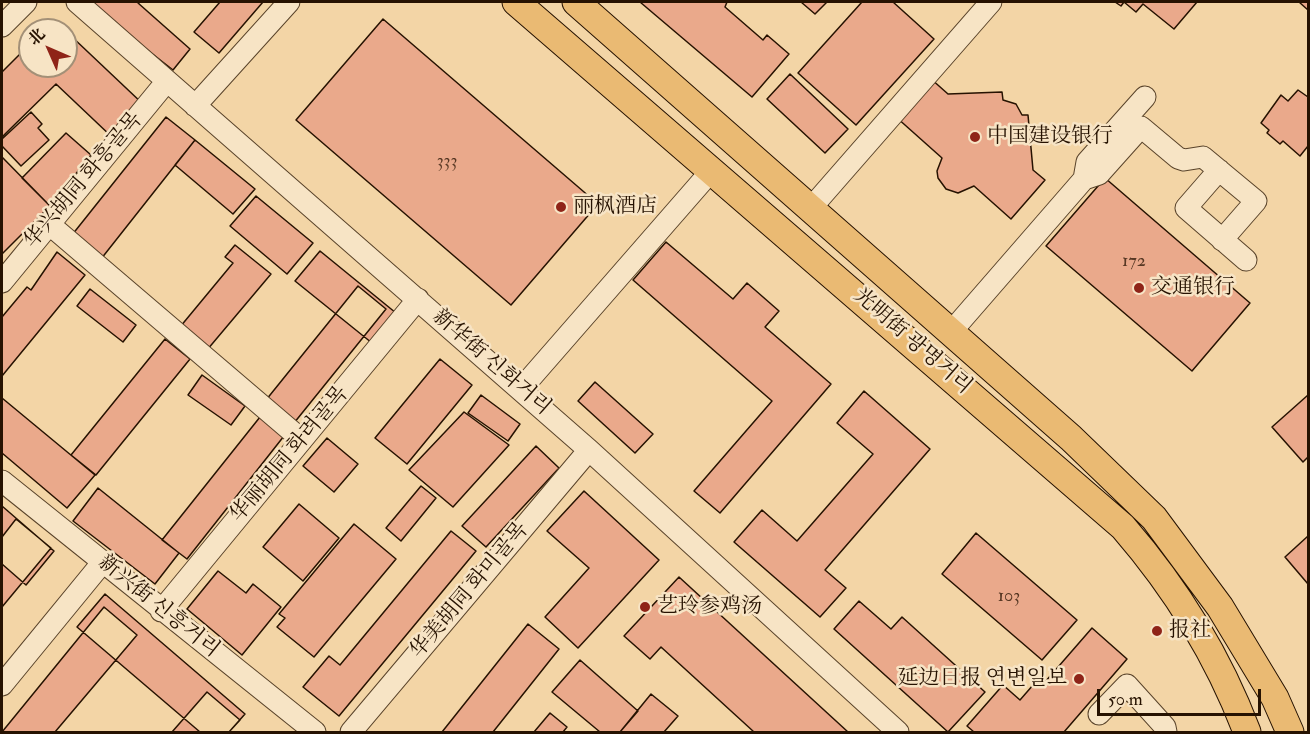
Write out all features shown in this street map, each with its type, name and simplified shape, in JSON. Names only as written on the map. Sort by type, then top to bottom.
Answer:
[{"type":"main road","name":"光明街 광명거리","points":[[516,2],[1123,527],[1151,559],[1210,652],[1234,720],[1247,732]]},
{"type":"main road","name":"光明街 광명거리","points":[[576,2],[1071,438],[1154,518],[1220,607],[1275,698],[1290,732]]},
{"type":"main road","points":[[1275,698],[1308,725]]},
{"type":"street","points":[[2,26],[26,2]]},
{"type":"street","name":"新华街 신화거리","points":[[77,2],[521,389],[898,732]]},
{"type":"street","points":[[195,106],[289,2]]},
{"type":"street","points":[[811,208],[991,2]]},
{"type":"street","name":"华兴胡同 화흥골목","points":[[2,282],[167,81]]},
{"type":"street","points":[[951,332],[1084,178],[1087,162],[1145,97]]},
{"type":"street","points":[[1084,178],[1099,174],[1141,127],[1178,158],[1203,157],[1256,201],[1222,240]]},
{"type":"street","points":[[521,389],[712,170]]},
{"type":"street","points":[[1219,170],[1186,208],[1246,260]]},
{"type":"street","points":[[49,224],[302,440]]},
{"type":"street","name":"华丽胡同 화려골목","points":[[161,611],[418,299]]},
{"type":"street","name":"华美胡同 화미골목","points":[[351,732],[589,450]]},
{"type":"street","name":"新兴街 신흥거리","points":[[2,481],[161,611],[315,732]]},
{"type":"street","points":[[2,685],[102,563]]},
{"type":"street","points":[[1099,714],[1127,685],[1165,727],[1166,732]]},
{"type":"building","points":[[86,2],[140,2],[138,3],[190,49],[173,70]]},
{"type":"building","points":[[220,2],[263,2],[219,53],[194,32]]},
{"type":"building","points":[[640,2],[727,2],[725,7],[763,40],[767,35],[789,54],[752,97]]},
{"type":"building","points":[[801,2],[827,2],[815,14]]},
{"type":"building","points":[[862,2],[893,2],[934,39],[856,125],[798,73]]},
{"type":"building","points":[[1124,2],[1197,2],[1174,29],[1143,4],[1136,12]]},
{"type":"building","points":[[1299,2],[1308,2],[1308,10]]},
{"type":"building","points":[[383,19],[598,204],[511,305],[296,120]]},
{"type":"building","points":[[78,43],[144,105],[113,138],[56,84],[2,137],[2,72],[18,56],[18,78],[78,78]]},
{"type":"building","points":[[790,74],[848,129],[825,153],[767,99]]},
{"type":"building","name":"中国建设银行","points":[[930,78],[948,94],[1002,92],[1003,100],[1016,104],[1022,115],[1028,115],[1033,170],[1045,180],[1011,219],[974,186],[958,193],[946,189],[938,178],[937,171],[942,158],[896,117]]},
{"type":"building","points":[[1298,90],[1308,97],[1308,146],[1300,156],[1283,141],[1280,144],[1267,133],[1269,130],[1261,123],[1281,95],[1288,101]]},
{"type":"building","points":[[31,112],[42,124],[38,128],[49,140],[21,166],[2,146],[2,139]]},
{"type":"building","points":[[166,117],[195,140],[101,259],[72,235]]},
{"type":"building","points":[[66,133],[91,155],[50,206],[22,178]]},
{"type":"building","points":[[195,140],[255,189],[233,214],[175,165]]},
{"type":"building","points":[[2,157],[50,206],[2,254]]},
{"type":"building","points":[[1105,178],[1250,303],[1192,371],[1046,246]]},
{"type":"building","points":[[256,196],[313,243],[287,274],[230,226]]},
{"type":"building","points":[[666,242],[733,299],[747,283],[779,311],[765,327],[831,384],[720,513],[694,491],[772,401],[633,280]]},
{"type":"building","points":[[235,245],[271,274],[207,350],[180,327],[233,263],[225,257]]},
{"type":"building","points":[[320,251],[396,313],[372,343],[295,281]]},
{"type":"building","points":[[57,252],[85,275],[2,376],[2,317],[27,287],[31,290]]},
{"type":"building","points":[[358,286],[386,309],[294,423],[266,400]]},
{"type":"building","points":[[90,289],[136,325],[123,342],[77,306]]},
{"type":"building","points":[[165,339],[190,359],[96,475],[71,455]]},
{"type":"building","points":[[440,359],[472,385],[407,464],[375,438]]},
{"type":"building","points":[[202,375],[245,406],[231,425],[188,395]]},
{"type":"building","points":[[595,382],[653,434],[635,453],[578,401]]},
{"type":"building","points":[[864,391],[930,449],[825,570],[846,588],[820,617],[734,542],[762,510],[797,541],[873,454],[837,423]]},
{"type":"building","points":[[481,395],[520,424],[508,441],[468,413]]},
{"type":"building","points":[[1308,395],[1308,457],[1303,462],[1272,427]]},
{"type":"building","points":[[2,398],[95,475],[67,508],[2,453]]},
{"type":"building","points":[[464,412],[509,445],[453,507],[409,470]]},
{"type":"building","points":[[260,417],[284,436],[187,559],[162,540]]},
{"type":"building","points":[[327,438],[358,464],[334,492],[303,466]]},
{"type":"building","points":[[536,446],[559,468],[486,547],[462,526]]},
{"type":"building","points":[[421,486],[436,498],[401,541],[386,528]]},
{"type":"building","points":[[98,488],[179,553],[155,584],[73,521]]},
{"type":"building","points":[[584,491],[659,560],[578,648],[545,617],[589,568],[547,531]]},
{"type":"building","points":[[299,504],[339,538],[303,581],[263,547]]},
{"type":"building","points":[[2,506],[54,551],[26,585],[2,564]]},
{"type":"building","points":[[16,519],[51,548],[2,607],[2,537]]},
{"type":"building","points":[[354,524],[396,559],[314,657],[277,627],[285,618],[279,614]]},
{"type":"building","points":[[451,531],[476,551],[339,716],[303,687],[329,656],[340,665]]},
{"type":"building","points":[[976,533],[1077,620],[1042,660],[942,574]]},
{"type":"building","points":[[1308,536],[1308,584],[1285,557]]},
{"type":"building","points":[[218,571],[246,593],[253,584],[281,607],[242,655],[187,609]]},
{"type":"building","points":[[679,577],[848,732],[754,732],[661,647],[650,659],[624,636]]},
{"type":"building","points":[[105,594],[245,714],[229,732],[200,732],[77,627]]},
{"type":"building","points":[[859,601],[891,629],[902,617],[985,692],[948,732],[834,629]]},
{"type":"building","points":[[104,607],[137,635],[55,732],[2,732]]},
{"type":"building","points":[[528,624],[559,649],[493,732],[442,732]]},
{"type":"building","name":"延边日报 연변일보","points":[[1092,628],[1127,659],[1064,732],[974,732],[967,726],[1003,685],[1020,700],[1040,677],[1045,682]]},
{"type":"building","points":[[580,660],[638,711],[620,732],[600,732],[552,692]]},
{"type":"building","points":[[207,692],[240,720],[229,732],[172,732]]},
{"type":"building","points":[[651,694],[678,716],[664,732],[620,732]]},
{"type":"building","points":[[550,713],[567,727],[563,732],[534,732]]},
{"type":"place","name":"中国建设银行","points":[[975,137]]},
{"type":"place","name":"丽枫酒店","points":[[561,207]]},
{"type":"place","name":"交通银行","points":[[1139,288]]},
{"type":"place","name":"艺玲参鸡汤","points":[[645,607]]},
{"type":"place","name":"报社","points":[[1157,631]]},
{"type":"place","name":"延边日报 연변일보","points":[[1079,679]]}]
